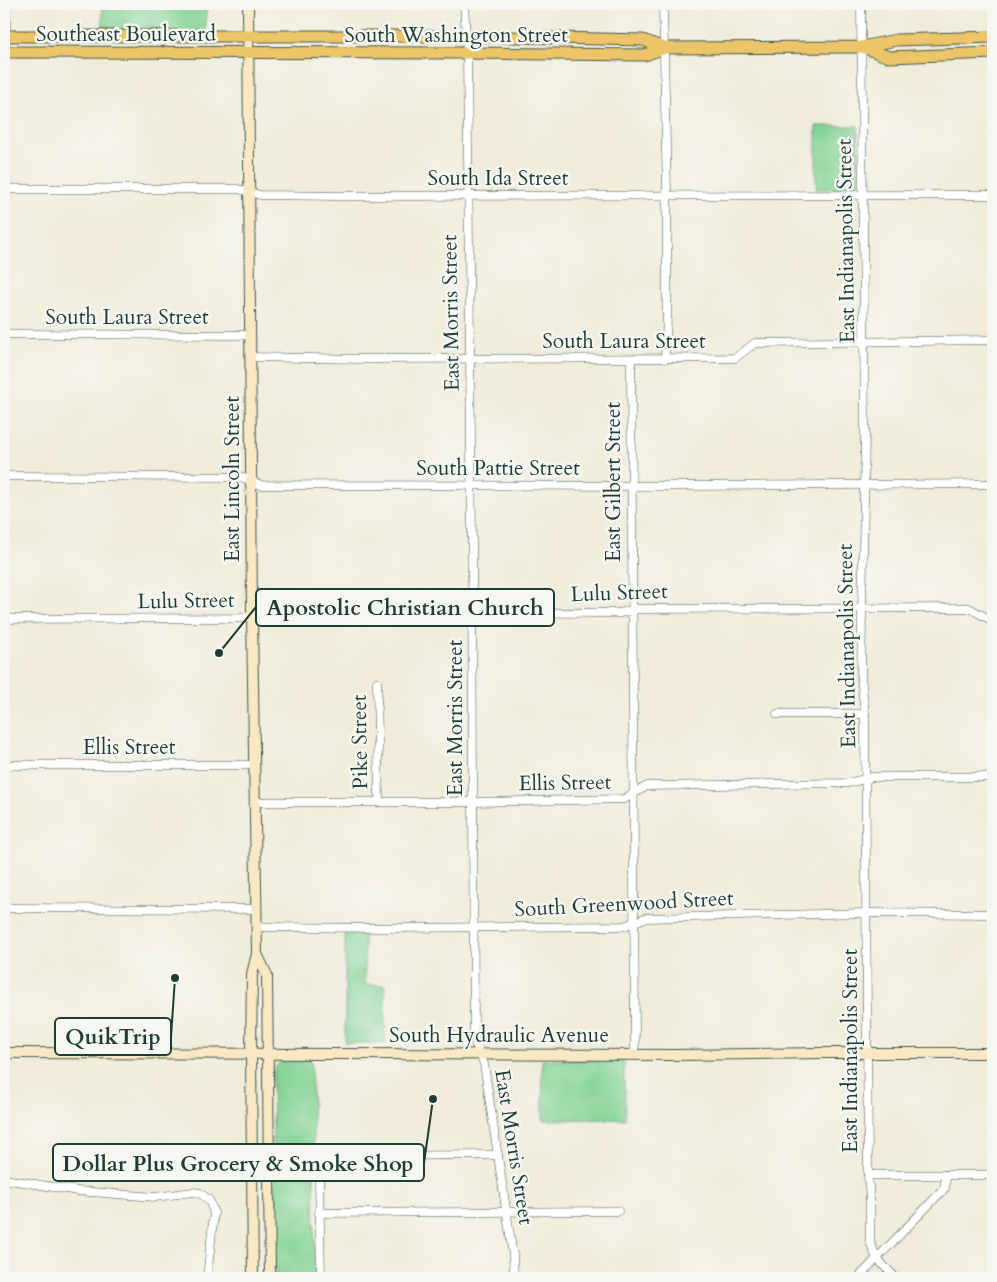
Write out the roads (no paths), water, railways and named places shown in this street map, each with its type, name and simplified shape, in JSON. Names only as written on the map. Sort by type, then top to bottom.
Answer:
[{"type":"main road","name":"South Washington Street","points":[[4,36],[465,36],[643,40],[664,48]]},
{"type":"main road","name":"South Washington Street","points":[[248,52],[645,54],[664,48],[862,47],[896,40],[993,37]]},
{"type":"main road","name":"South Washington Street","points":[[862,47],[889,57],[993,53]]},
{"type":"main road","name":"Southeast Boulevard","points":[[4,52],[248,52]]},
{"type":"street","points":[[4,32],[6,27],[6,4]]},
{"type":"street","name":"East Lincoln Street","points":[[248,4],[253,765],[257,927],[257,954],[252,974],[251,1054],[253,1278]]},
{"type":"street","name":"East Morris Street","points":[[464,4],[467,53],[474,1040],[484,1064],[507,1212],[514,1278]]},
{"type":"street","points":[[663,4],[667,196],[666,359]]},
{"type":"street","name":"East Indianapolis Street","points":[[861,4],[865,434],[861,677],[865,714],[866,778],[868,1175],[870,1242],[877,1259],[896,1278]]},
{"type":"street","name":"South Ida Street","points":[[4,189],[238,189],[260,195],[993,195]]},
{"type":"street","name":"South Laura Street","points":[[4,334],[250,334]]},
{"type":"street","name":"South Laura Street","points":[[250,358],[734,358],[755,343],[993,340]]},
{"type":"street","name":"East Gilbert Street","points":[[631,359],[634,1055]]},
{"type":"street","name":"South Pattie Street","points":[[4,476],[241,477],[261,485],[631,486],[993,484]]},
{"type":"street","name":"Lulu Street","points":[[4,619],[241,618],[263,614],[620,613],[638,609],[969,608],[993,621]]},
{"type":"street","name":"Pike Street","points":[[377,682],[379,802]]},
{"type":"street","points":[[778,714],[865,714]]},
{"type":"street","name":"Ellis Street","points":[[4,765],[253,765]]},
{"type":"street","name":"Ellis Street","points":[[254,802],[473,802],[624,799],[647,786],[848,783],[873,777],[993,777]]},
{"type":"street","points":[[4,908],[256,909]]},
{"type":"street","name":"South Greenwood Street","points":[[257,927],[624,926],[645,918],[867,913],[993,914]]},
{"type":"street","name":"East Lincoln Street","points":[[257,954],[267,975],[270,1278]]},
{"type":"street","name":"South Hydraulic Avenue","points":[[4,1053],[634,1055],[993,1053]]},
{"type":"street","points":[[321,1278],[319,1178],[324,1160],[333,1156],[498,1155]]},
{"type":"street","points":[[868,1175],[993,1175]]},
{"type":"street","points":[[858,1278],[945,1188],[945,1175]]},
{"type":"street","points":[[4,1179],[78,1191],[155,1197],[193,1192],[200,1194],[209,1200],[214,1213],[207,1278]]},
{"type":"street","points":[[319,1213],[618,1211]]},
{"type":"place","name":"Apostolic Christian Church","points":[[219,653]]},
{"type":"place","name":"QuikTrip","points":[[175,978]]},
{"type":"place","name":"Dollar Plus Grocery & Smoke Shop","points":[[433,1099]]}]
